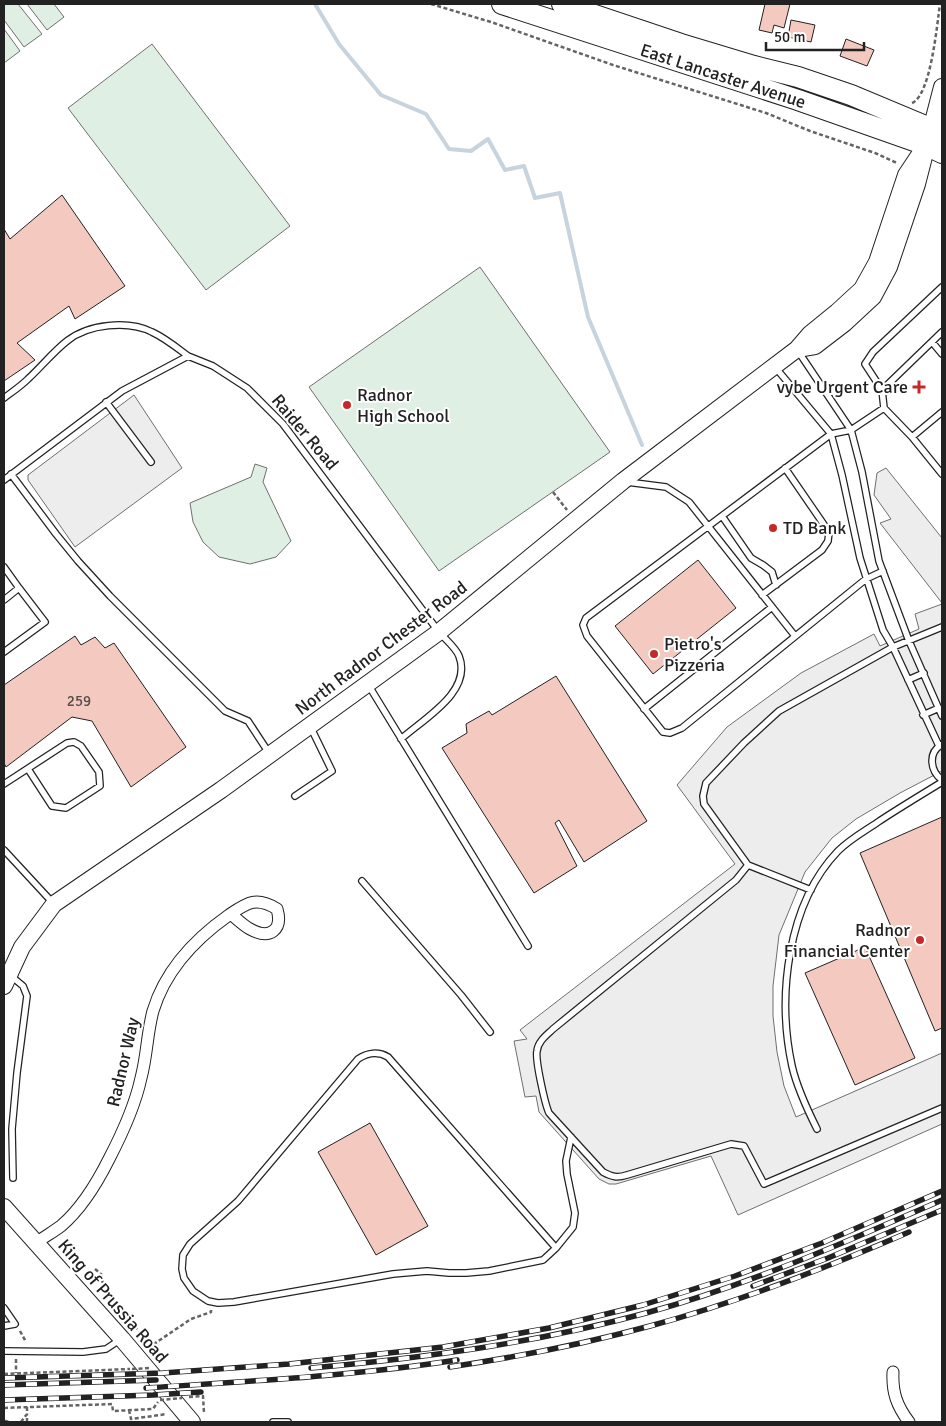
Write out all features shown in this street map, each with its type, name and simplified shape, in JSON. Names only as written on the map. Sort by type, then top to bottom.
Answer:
[{"type":"highway","name":"East Lancaster Avenue","points":[[502,4],[798,100],[936,140]]},
{"type":"highway","name":"East Lancaster Avenue","points":[[562,4],[681,44],[798,77],[851,95],[936,140]]},
{"type":"main road","name":"North Radnor Chester Road","points":[[797,349],[815,346],[846,323],[873,297],[889,268],[917,184],[936,140],[942,87]]},
{"type":"main road","name":"North Radnor Chester Road","points":[[6,980],[22,947],[54,904],[270,755],[439,632],[623,481],[797,349],[810,334],[862,289],[877,262],[906,175],[910,168],[936,140]]},
{"type":"main road","name":"King of Prussia Road","points":[[4,1208],[198,1421]]},
{"type":"street","name":"Radnor Way","points":[[36,1243],[62,1225],[87,1197],[109,1160],[128,1119],[139,1088],[153,1012],[172,972],[194,944],[211,928],[231,914]]},
{"type":"street","points":[[893,1372],[893,1383],[898,1407],[909,1422]]},
{"type":"lane","points":[[942,287],[873,352],[865,364],[882,390],[884,408],[912,437],[942,474]]},
{"type":"lane","name":"Raider Road","points":[[4,398],[28,379],[69,339],[94,328],[120,325],[150,331],[167,340],[188,356],[213,366],[247,388],[283,424],[439,632],[459,655],[462,673],[455,692],[401,739]]},
{"type":"lane","points":[[882,390],[942,332]]},
{"type":"lane","points":[[932,342],[942,354]]},
{"type":"lane","points":[[797,349],[851,430],[862,472],[882,571],[909,641],[942,716]]},
{"type":"lane","points":[[4,480],[122,391],[188,356]]},
{"type":"lane","points":[[774,366],[831,434],[842,474],[860,558],[883,630],[940,745],[932,757],[932,764],[942,781],[844,846],[821,872],[810,890],[801,913],[789,958],[786,1017],[792,1066],[817,1129]]},
{"type":"lane","points":[[106,402],[151,462]]},
{"type":"lane","points":[[882,571],[866,579],[682,728],[670,733],[663,732],[644,709],[587,636],[583,625],[586,618],[831,434],[851,430],[884,408]]},
{"type":"lane","points":[[912,437],[942,412]]},
{"type":"lane","points":[[762,595],[822,550],[828,542],[829,532],[785,468]]},
{"type":"lane","points":[[11,474],[56,534],[110,596],[225,710],[248,721],[270,755]]},
{"type":"lane","points":[[623,481],[666,487],[689,502],[795,636]]},
{"type":"lane","points":[[722,516],[751,558],[772,572],[776,584]]},
{"type":"lane","points":[[4,566],[45,622],[4,652]]},
{"type":"lane","points":[[4,600],[19,588]]},
{"type":"lane","points":[[644,709],[772,607]]},
{"type":"lane","points":[[810,890],[748,864],[704,804],[703,796],[706,783],[744,743],[779,711],[893,647],[942,627]]},
{"type":"lane","points":[[908,680],[924,673]]},
{"type":"lane","points":[[368,684],[528,946]]},
{"type":"lane","points":[[924,715],[939,708]]},
{"type":"lane","points":[[295,796],[332,771],[310,726]]},
{"type":"lane","points":[[4,784],[67,743],[74,742],[81,746],[99,772],[100,786],[66,808],[52,806],[28,769]]},
{"type":"lane","points":[[4,850],[54,904]]},
{"type":"lane","points":[[748,864],[736,880],[541,1040],[536,1052],[545,1104],[549,1113],[603,1172],[611,1176],[619,1177],[731,1144],[744,1146],[764,1184],[942,1108]]},
{"type":"lane","points":[[362,881],[461,995],[490,1032]]},
{"type":"lane","points":[[6,980],[23,986],[27,996],[12,1129],[13,1178]]},
{"type":"lane","points":[[556,1248],[388,1057],[376,1053],[365,1055],[358,1060],[238,1201],[190,1244],[183,1255],[182,1269],[187,1284],[199,1296],[212,1302],[234,1302],[393,1274],[427,1270],[448,1273],[489,1271],[543,1260],[556,1248],[573,1227],[575,1213],[566,1161],[571,1137]]},
{"type":"lane","points":[[4,1308],[16,1324],[4,1326]]},
{"type":"lane","points":[[4,1351],[83,1352],[106,1349],[122,1339]]},
{"type":"lane","points":[[273,1422],[288,1422]]},
{"type":"path","points":[[431,4],[491,22],[613,65],[759,111],[810,131],[838,139],[910,168]]},
{"type":"path","points":[[906,101],[913,103],[922,94],[934,54],[940,4]]},
{"type":"path","points":[[553,492],[575,521]]},
{"type":"path","points":[[95,1269],[101,1274],[104,1290],[139,1331],[143,1340]]},
{"type":"path","points":[[147,1349],[191,1320],[211,1312],[212,1302]]},
{"type":"path","points":[[4,1374],[151,1368]]},
{"type":"path","points":[[4,1408],[112,1404],[113,1411],[153,1409],[160,1400],[204,1396],[198,1421]]},
{"type":"path","points":[[27,1407],[27,1422]]},
{"type":"path","points":[[129,1410],[130,1419],[174,1413]]},
{"type":"path","points":[[21,1422],[28,1414]]},
{"type":"path","points":[[5,1422],[6,1420],[9,1422]]},
{"type":"green space","points":[[5,4],[18,4],[42,34],[24,47],[4,20]]},
{"type":"green space","points":[[27,4],[54,4],[64,17],[47,30]]},
{"type":"green space","points":[[4,29],[20,51],[4,63]]},
{"type":"green space","points":[[152,44],[290,226],[206,290],[68,108]]},
{"type":"green space","points":[[480,267],[610,452],[439,571],[309,387]]},
{"type":"green space","points":[[255,464],[267,468],[263,482],[291,541],[276,557],[250,564],[219,557],[203,542],[193,522],[190,503],[251,477]]},
{"type":"shaded area","points":[[134,395],[182,468],[75,547],[28,480],[28,475]]},
{"type":"shaded area","points":[[886,468],[942,538],[942,603],[880,523],[891,519],[874,495],[877,473]]},
{"type":"shaded area","points":[[942,604],[942,771],[856,819],[832,838],[805,872],[779,935],[773,986],[773,1016],[777,1052],[784,1086],[796,1117],[942,1053],[942,1124],[738,1215],[711,1156],[616,1184],[609,1184],[599,1179],[539,1112],[536,1096],[525,1097],[514,1041],[527,1039],[520,1030],[735,864],[677,785],[727,727],[801,673],[874,634],[880,646],[919,629],[915,614]]},
{"type":"building","points":[[765,4],[790,4],[784,28],[774,25],[772,33],[759,30]]},
{"type":"building","points":[[791,20],[815,25],[811,42],[788,37]]},
{"type":"building","points":[[846,39],[874,50],[867,66],[840,56]]},
{"type":"building","points":[[62,195],[125,286],[75,319],[69,306],[17,343],[35,360],[4,381],[4,229],[10,239]]},
{"type":"building","points":[[698,560],[736,608],[653,674],[615,626]]},
{"type":"building","points":[[75,636],[81,645],[95,637],[105,648],[114,643],[186,747],[131,787],[92,721],[72,717],[6,767],[4,763],[4,685]]},
{"type":"building","points":[[556,676],[647,821],[584,862],[559,820],[555,823],[577,866],[534,893],[442,748],[467,733],[466,724],[489,711],[492,715]]},
{"type":"building","name":"Radnor Financial Center","points":[[942,817],[942,1028],[935,1031],[860,853]]},
{"type":"building","points":[[865,947],[915,1058],[855,1085],[805,973]]},
{"type":"building","points":[[370,1123],[428,1226],[376,1255],[318,1152]]},
{"type":"waterway","points":[[315,4],[339,44],[381,95],[426,114],[449,149],[471,151],[488,139],[505,170],[524,166],[535,198],[560,193],[588,317],[642,445]]},
{"type":"railway","points":[[4,1378],[163,1373],[289,1364],[443,1347],[549,1328],[643,1305],[735,1276],[822,1243],[942,1191]]},
{"type":"railway","points":[[311,1368],[480,1348],[605,1324],[684,1302],[759,1276],[833,1247],[942,1200]]},
{"type":"railway","points":[[753,1286],[828,1258],[942,1210]]},
{"type":"railway","points":[[450,1367],[575,1344],[683,1317],[781,1284],[909,1232]]},
{"type":"railway","points":[[146,1388],[341,1374],[457,1360]]},
{"type":"railway","points":[[4,1385],[156,1380]]},
{"type":"railway","points":[[4,1400],[201,1392]]},
{"type":"place","name":"vybe Urgent Care","points":[[919,387]]},
{"type":"place","name":"Radnor High School","points":[[347,405]]},
{"type":"place","name":"TD Bank","points":[[773,528]]},
{"type":"place","name":"Pietro's Pizzeria","points":[[654,654]]},
{"type":"place","name":"Radnor Financial Center","points":[[920,940]]}]
